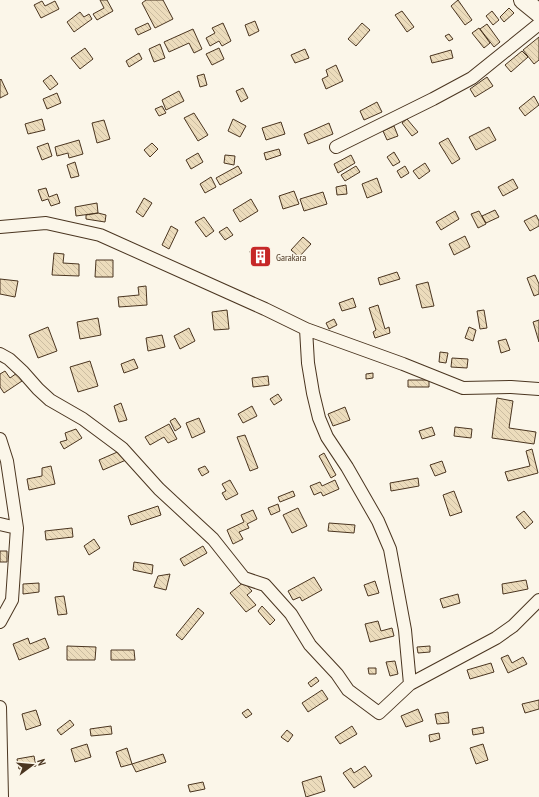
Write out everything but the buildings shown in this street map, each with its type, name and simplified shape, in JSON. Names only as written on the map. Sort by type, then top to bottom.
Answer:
[{"type":"street","points":[[523,0],[539,13]]},
{"type":"street","points":[[336,147],[472,78],[539,24]]},
{"type":"street","points":[[0,227],[46,223],[100,235],[306,329],[403,364],[463,388],[511,387],[539,389]]},
{"type":"street","points":[[306,329],[308,363],[319,418],[327,436],[347,467],[378,521],[390,549],[405,630],[410,684]]},
{"type":"street","points":[[0,354],[9,359],[50,400],[83,418],[122,448],[159,489],[213,539],[244,578],[266,585],[291,614],[310,645],[337,674],[348,690],[379,713],[410,684],[496,638],[513,626],[539,600]]},
{"type":"street","points":[[0,439],[7,461],[17,528],[12,600],[0,622]]},
{"type":"street","points":[[0,524],[17,528]]},
{"type":"street","points":[[0,707],[2,797],[0,797]]},
{"type":"place","name":"Garakara","points":[[260,257]]}]
